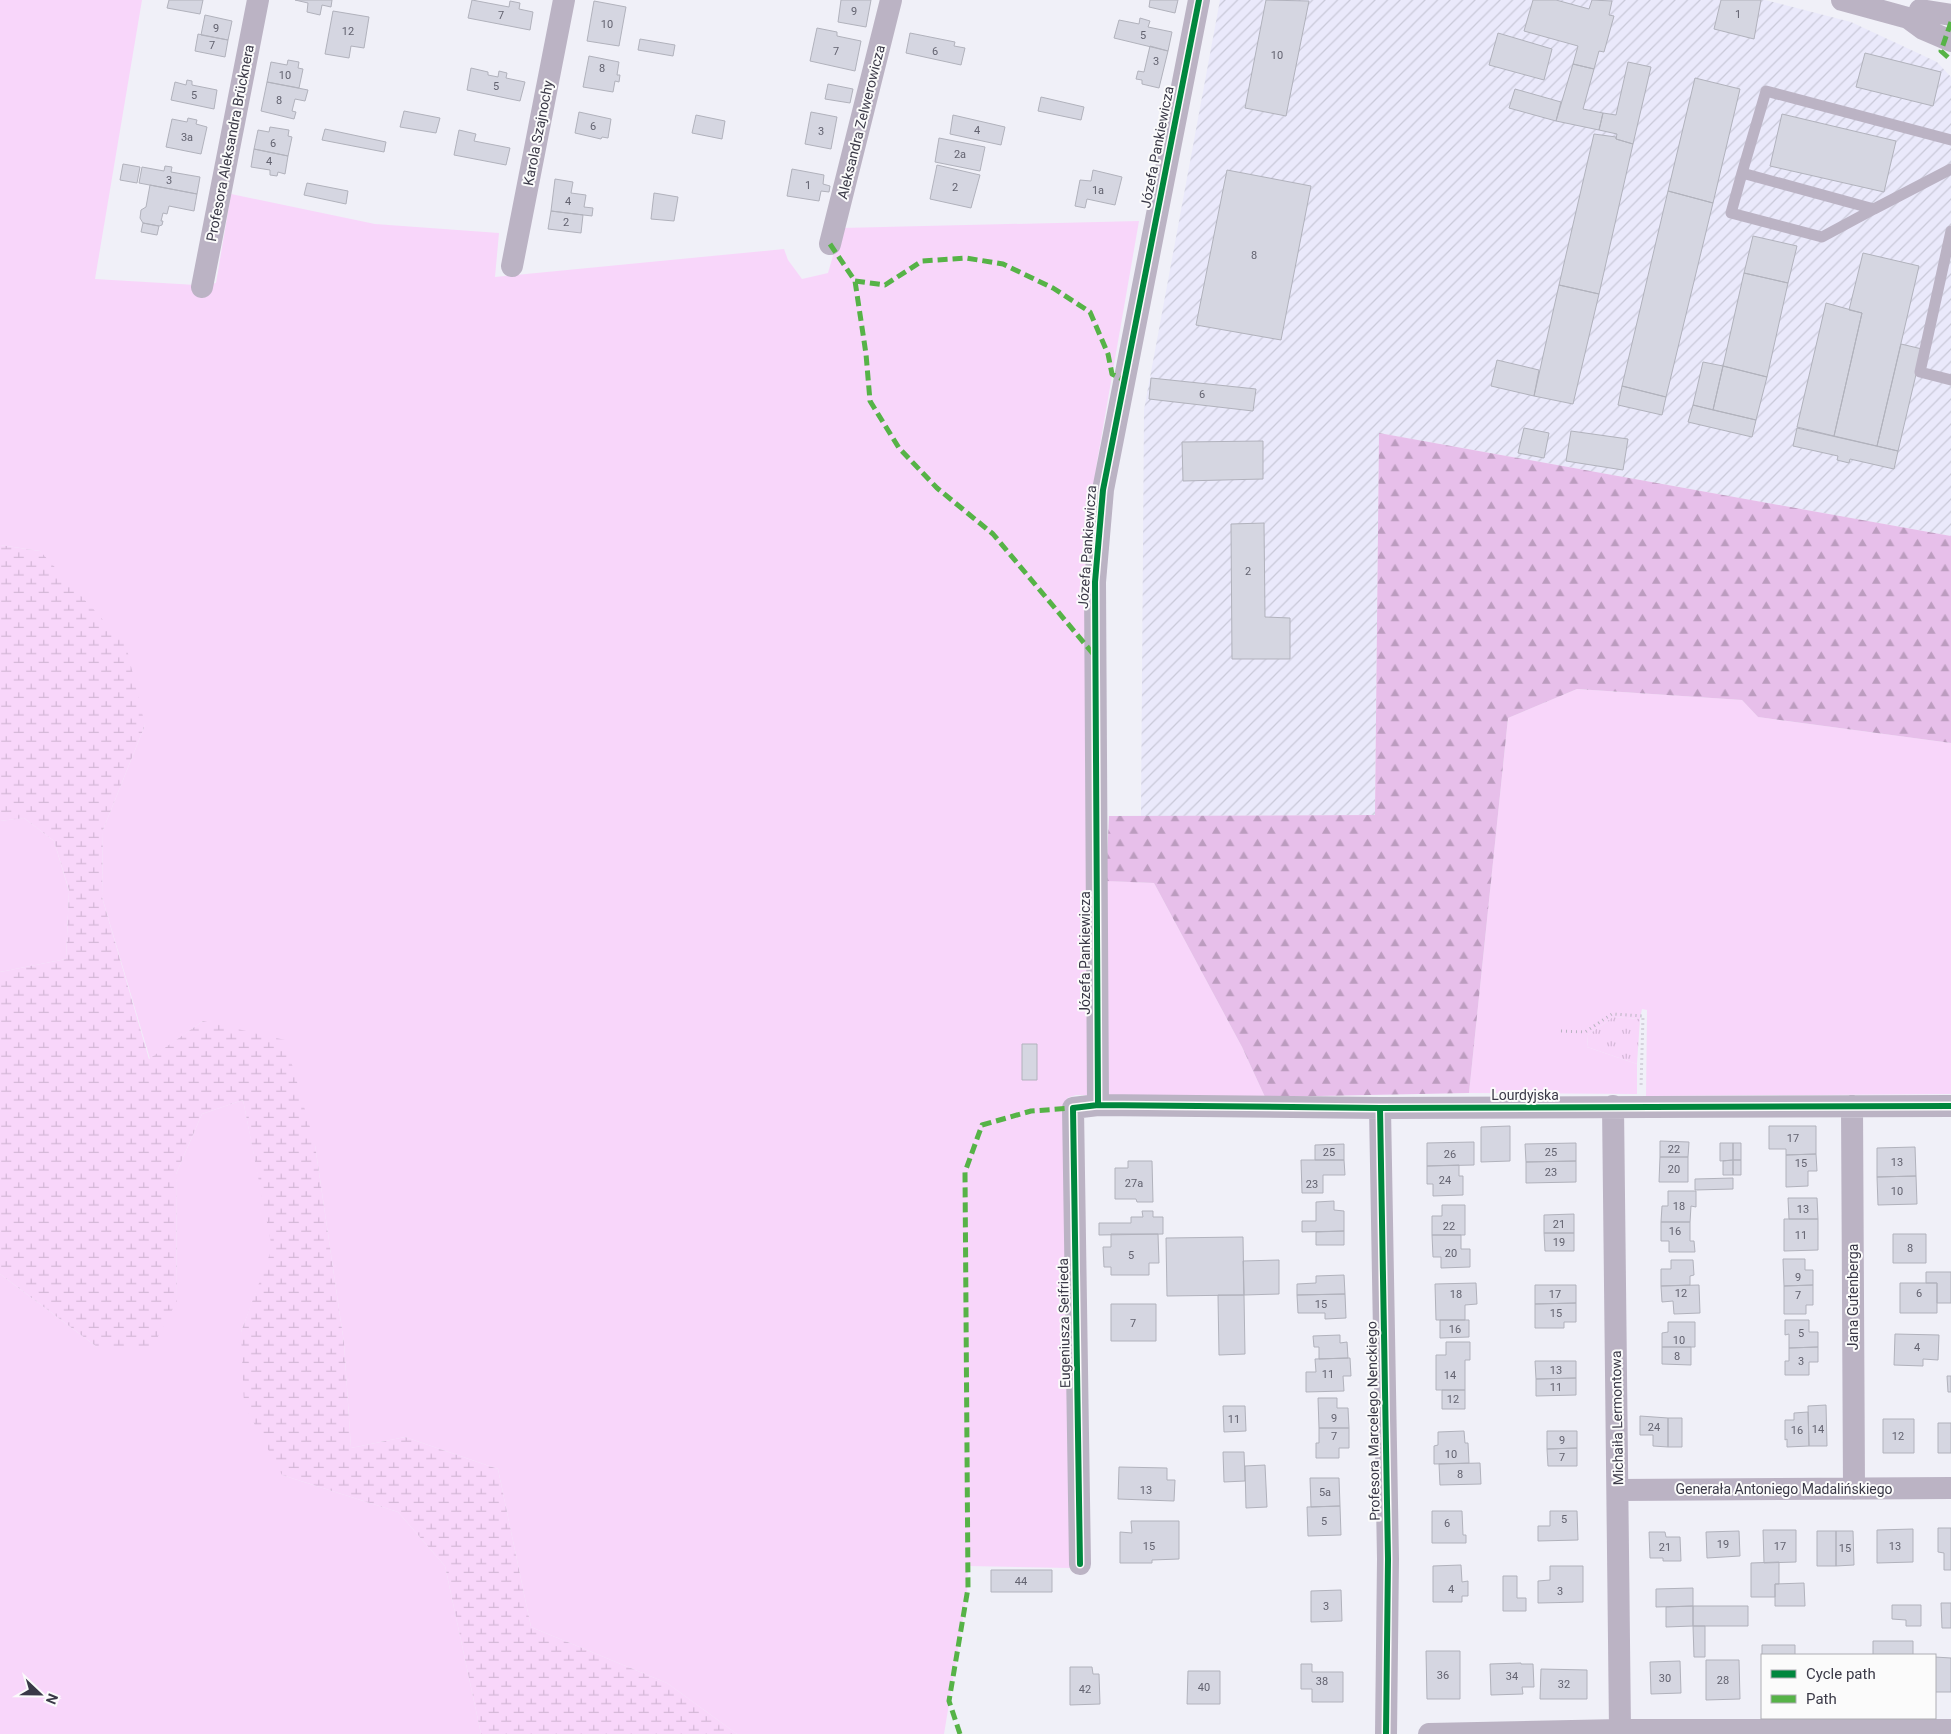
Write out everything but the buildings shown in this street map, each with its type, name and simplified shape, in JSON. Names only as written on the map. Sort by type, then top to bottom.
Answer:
[{"type":"street","name":"Profesora Aleksandra Brücknera","points":[[202,287],[258,0]]},
{"type":"street","name":"Karola Szajnochy","points":[[512,266],[564,0]]},
{"type":"street","name":"Aleksandra Zelwerowicza","points":[[830,244],[892,0]]},
{"type":"street","name":"Józefa Pankiewicza","points":[[1098,1105],[1095,582],[1102,499],[1199,0]]},
{"type":"street","points":[[1842,0],[1951,15]]},
{"type":"street","points":[[1918,9],[1923,29],[1951,41]]},
{"type":"street","name":"Lourdyjska","points":[[1098,1105],[1380,1108],[1951,1106]]},
{"type":"street","name":"Eugeniusza Seifrieda","points":[[1080,1564],[1073,1108],[1098,1105]]},
{"type":"street","name":"Michaiła Lermontowa","points":[[1613,1106],[1620,1730]]},
{"type":"street","name":"Jana Gutenberga","points":[[1852,1106],[1854,1489]]},
{"type":"street","name":"Profesora Marcelego Nenckiego","points":[[1380,1108],[1388,1559],[1386,1734]]},
{"type":"street","name":"Generała Antoniego Madalińskiego","points":[[1618,1490],[1951,1488]]},
{"type":"street","points":[[1429,1734],[1620,1730],[1951,1730]]},
{"type":"lane","points":[[1951,140],[1766,91],[1731,213],[1822,237],[1951,169]]},
{"type":"lane","points":[[1742,173],[1874,209]]},
{"type":"lane","points":[[1951,231],[1920,372],[1951,380]]},
{"type":"path","points":[[1561,1031],[1585,1032],[1612,1014],[1643,1016],[1642,1106]]},
{"type":"shaded area","points":[[1220,0],[1765,0],[1851,22],[1937,62],[1951,77],[1951,536],[1379,433],[1375,815],[1141,816],[1144,410]]},
{"type":"green space","points":[[0,0],[142,0],[95,279],[196,285],[216,283],[231,194],[375,224],[499,233],[495,277],[784,249],[788,260],[802,279],[828,273],[841,228],[1139,221],[1097,462],[1086,551],[1088,880],[1154,883],[1242,1047],[1265,1097],[1076,1095],[1067,1098],[1070,1568],[968,1566],[967,1595],[944,1734],[737,1734],[667,1683],[531,1627],[498,1469],[405,1437],[351,1448],[344,1343],[315,1145],[203,1021],[150,1059],[102,897],[103,830],[145,725],[40,551],[0,545]]},
{"type":"green space","points":[[1379,433],[1951,536],[1951,743],[1758,717],[1742,700],[1577,689],[1508,718],[1469,1093],[1265,1097],[1242,1047],[1154,883],[1106,881],[1109,816],[1375,815]]},
{"type":"green space","points":[[0,545],[40,551],[126,645],[145,725],[103,830],[102,897],[149,1059],[203,1021],[285,1040],[315,1145],[344,1343],[351,1448],[405,1437],[498,1469],[531,1627],[667,1683],[737,1734],[481,1734],[445,1566],[398,1512],[282,1475],[244,1405],[241,1332],[272,1248],[243,1100],[202,1114],[176,1174],[177,1301],[153,1346],[97,1347],[0,1274],[0,972],[66,959],[69,890],[54,841],[24,818],[0,821]]},
{"type":"green space","points":[[1577,689],[1742,700],[1758,717],[1951,743],[1951,1094],[1646,1096],[1647,1010],[1642,1009],[1640,1019],[1613,1017],[1588,1035],[1587,1047],[1637,1064],[1637,1094],[1469,1093],[1508,718]]},
{"type":"green space","points":[[24,818],[54,841],[69,891],[66,959],[0,972],[0,821]]},
{"type":"green space","points":[[1613,1017],[1640,1019],[1637,1064],[1587,1047],[1588,1035]]},
{"type":"green space","points":[[243,1100],[273,1248],[241,1332],[282,1475],[398,1512],[445,1566],[481,1734],[0,1734],[0,1274],[97,1347],[177,1300],[176,1174],[202,1114]]},
{"type":"marked path","points":[[1951,22],[1941,51],[1951,60]]},
{"type":"marked path","points":[[830,244],[855,281],[866,354],[870,401],[899,448],[937,488],[993,534],[1095,656]]},
{"type":"marked path","points":[[855,281],[885,285],[922,261],[966,258],[1003,264],[1053,288],[1090,312],[1108,354],[1112,374],[1124,380]]},
{"type":"marked path","points":[[960,1734],[949,1701],[968,1588],[965,1172],[982,1125],[1031,1111],[1073,1108]]},
{"type":"cycle path","points":[[1098,1105],[1095,582],[1103,490],[1199,0]]},
{"type":"cycle path","points":[[1080,1564],[1073,1108],[1098,1105],[1380,1108],[1951,1106]]},
{"type":"cycle path","points":[[1380,1108],[1388,1559],[1386,1734]]}]
